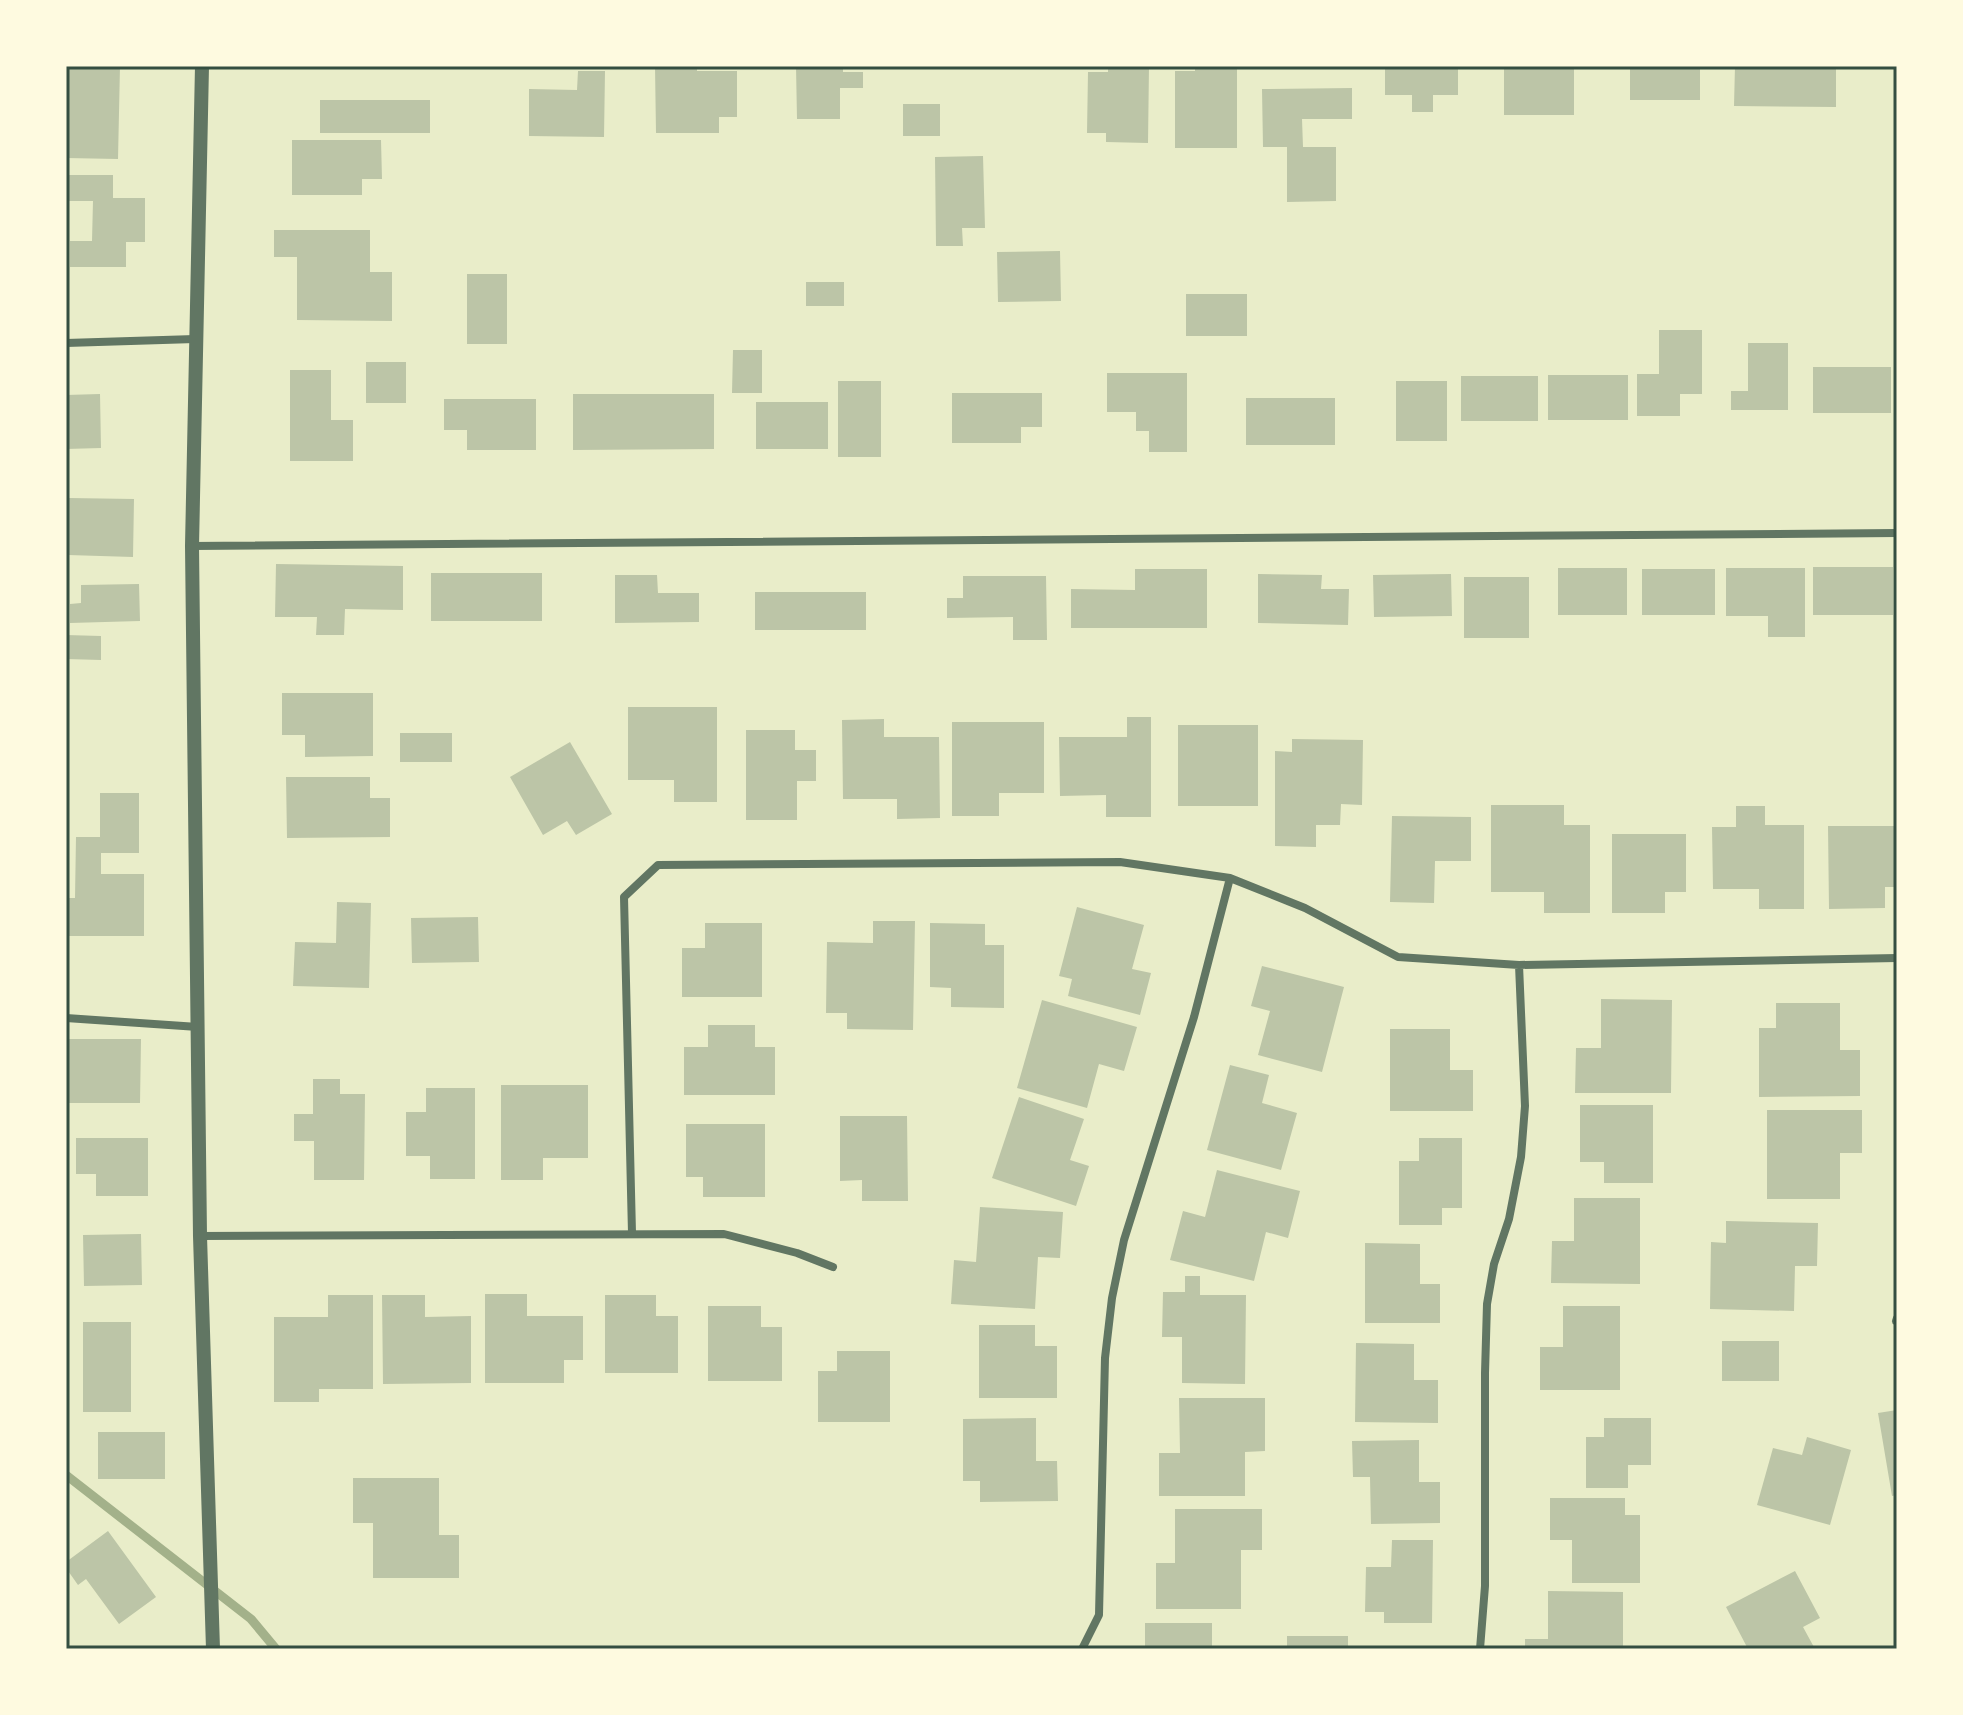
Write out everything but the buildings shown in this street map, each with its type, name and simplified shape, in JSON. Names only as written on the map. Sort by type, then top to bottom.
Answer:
[{"type":"street","points":[[202,66],[192,546],[200,1236],[212,1643]]},
{"type":"street","points":[[66,343],[195,339]]},
{"type":"street","points":[[192,546],[1897,533]]},
{"type":"street","points":[[632,1233],[624,897],[658,865],[1120,862],[1230,878],[1305,908],[1398,957],[1519,965],[1897,958]]},
{"type":"street","points":[[1082,1649],[1099,1615],[1105,1358],[1112,1298],[1124,1240],[1194,1017],[1230,878]]},
{"type":"street","points":[[1480,1649],[1485,1586],[1487,1304],[1521,1157],[1525,1106],[1519,965]]},
{"type":"street","points":[[66,1018],[198,1027]]},
{"type":"street","points":[[200,1236],[724,1234],[797,1253],[833,1267]]},
{"type":"waterway","points":[[66,1475],[251,1619],[276,1649]]}]
